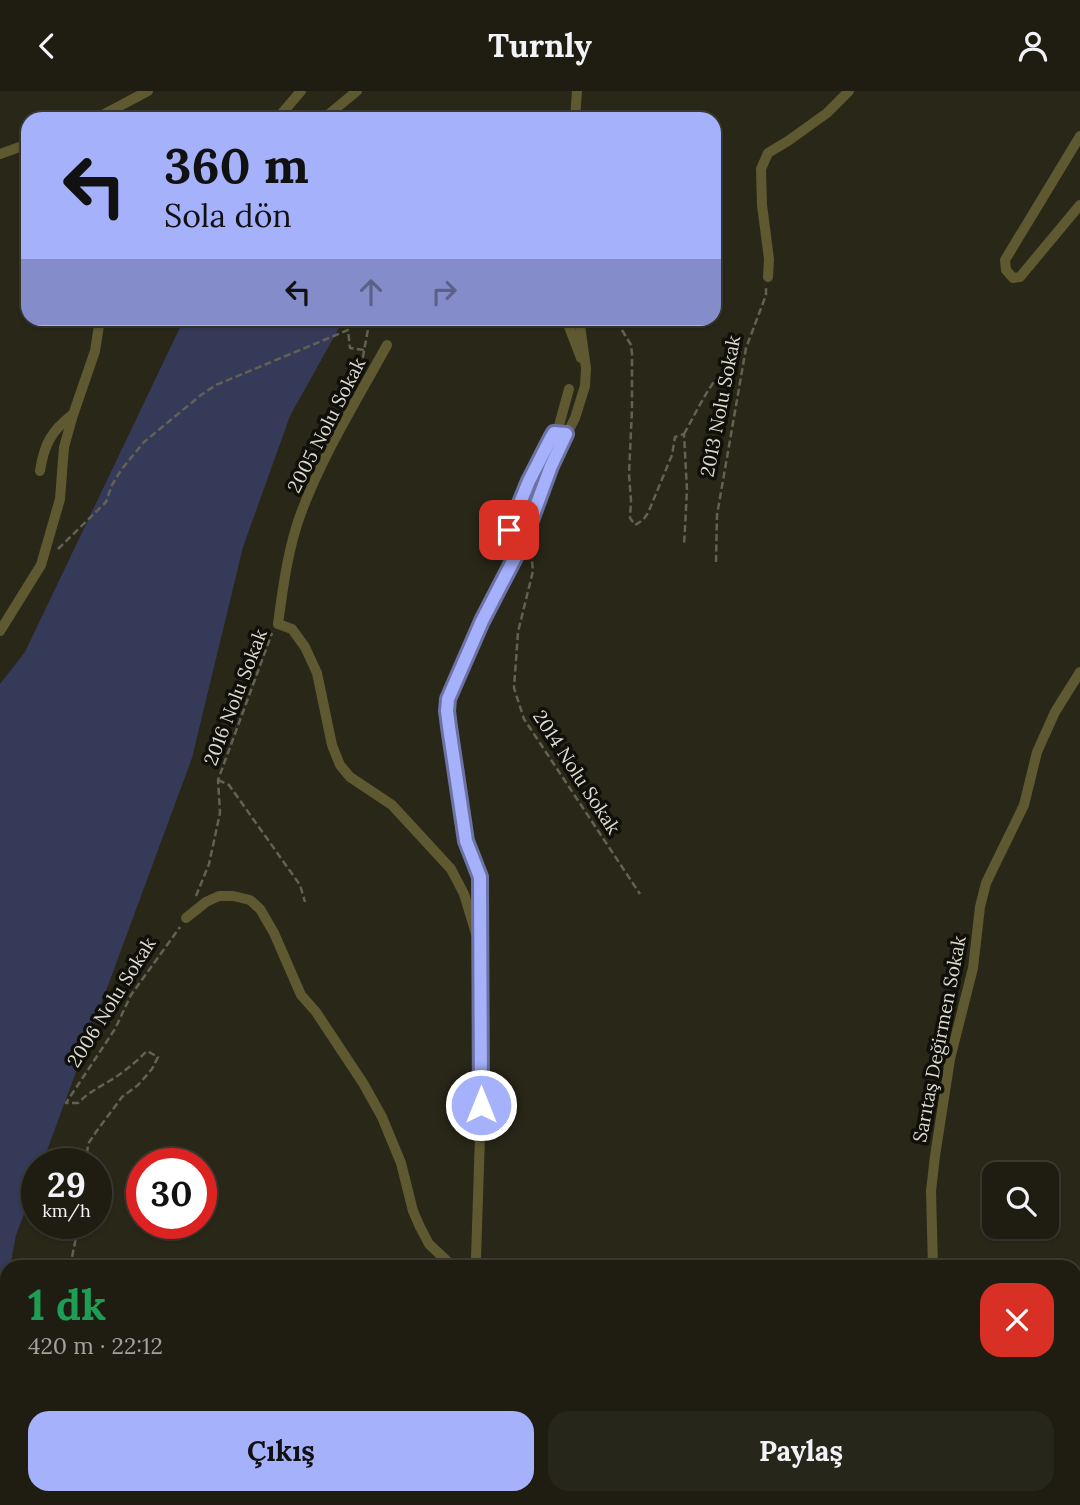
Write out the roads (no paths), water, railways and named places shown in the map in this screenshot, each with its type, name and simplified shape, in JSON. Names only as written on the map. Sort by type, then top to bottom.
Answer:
[{"type":"street","points":[[108,112],[148,91]]},
{"type":"street","points":[[283,112],[301,91]]},
{"type":"street","points":[[332,112],[357,91]]},
{"type":"street","points":[[576,112],[577,91]]},
{"type":"street","points":[[768,277],[769,259],[762,205],[761,169],[768,153],[827,113],[849,91]]},
{"type":"street","points":[[1080,136],[1005,260],[1006,270],[1013,278],[1020,277],[1080,205]]},
{"type":"street","points":[[0,154],[21,146]]},
{"type":"street","points":[[0,631],[41,565],[60,499],[64,447],[94,351],[99,326]]},
{"type":"street","points":[[569,326],[586,368]]},
{"type":"street","points":[[476,1260],[481,1105],[480,877],[466,841],[449,727],[448,699],[482,621],[526,533],[551,466],[575,418],[585,387],[586,368],[580,326]]},
{"type":"street","name":"2005 Nolu Sokak","points":[[387,345],[327,454],[300,515],[285,574],[278,624],[292,629],[305,647],[317,673],[332,745],[340,765],[350,778],[392,805],[451,869],[464,894],[481,951]]},
{"type":"street","points":[[566,434],[558,429],[569,389]]},
{"type":"street","points":[[40,471],[43,453],[50,438],[61,424],[73,415]]},
{"type":"street","points":[[509,530],[529,481],[551,438],[554,433],[566,434]]},
{"type":"street","name":"Sarıtaş Değirmen Sokak","points":[[933,1260],[931,1191],[935,1156],[950,1059],[973,968],[980,907],[986,883],[1024,805],[1037,752],[1055,712],[1080,672]]},
{"type":"street","points":[[187,918],[206,902],[219,896],[250,900],[260,909],[274,933],[301,995],[316,1012],[382,1118],[401,1163],[416,1219],[429,1244],[446,1260]]}]
